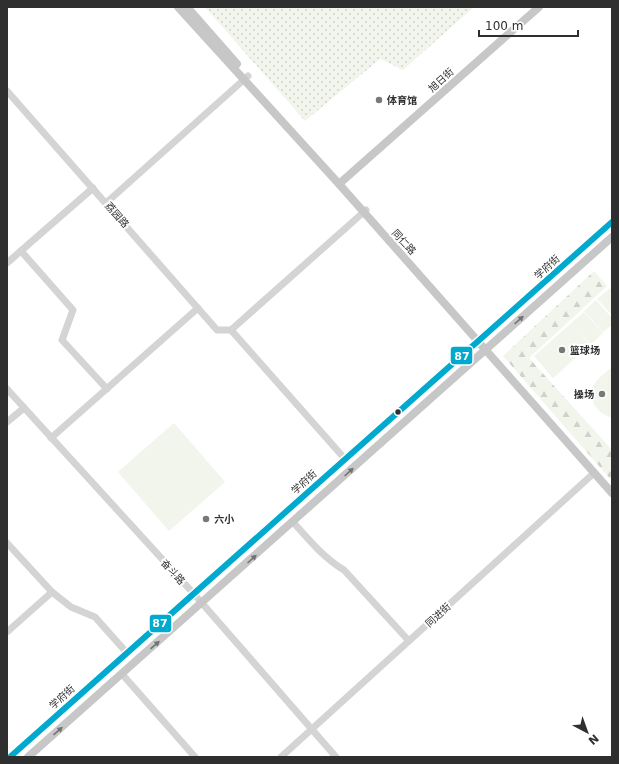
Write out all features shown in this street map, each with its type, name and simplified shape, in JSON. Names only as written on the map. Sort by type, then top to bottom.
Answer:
[{"type":"main road","name":"同仁路","points":[[178,7],[246,78],[612,486]]},
{"type":"main road","name":"同仁路","points":[[187,7],[246,78]]},
{"type":"main road","name":"旭日街","points":[[340,183],[539,7]]},
{"type":"main road","name":"学府街","points":[[10,757],[612,222]]},
{"type":"main road","name":"学府街","points":[[28,757],[202,604],[612,237]]},
{"type":"main road","name":"同仁路","points":[[488,348],[612,493]]},
{"type":"street","points":[[106,203],[246,78]]},
{"type":"street","name":"荔园路","points":[[7,91],[217,330],[231,330]]},
{"type":"street","points":[[7,263],[93,188]]},
{"type":"street","points":[[345,459],[231,330],[365,211]]},
{"type":"street","points":[[21,251],[73,310],[62,340],[107,389]]},
{"type":"street","points":[[51,438],[198,308]]},
{"type":"street","name":"奋斗路","points":[[7,389],[194,594],[336,757]]},
{"type":"street","points":[[7,422],[24,408]]},
{"type":"street","name":"同进街","points":[[281,757],[594,473]]},
{"type":"street","points":[[293,522],[332,563],[344,570],[409,641]]},
{"type":"street","points":[[7,542],[52,592],[71,607],[95,617],[127,653]]},
{"type":"street","points":[[7,632],[52,592]]},
{"type":"street","points":[[122,674],[195,757]]},
{"type":"green space","points":[[205,7],[474,7],[403,70],[380,59],[305,121]]},
{"type":"green space","points":[[594,271],[607,286],[529,358],[612,450],[612,481],[503,356]]},
{"type":"green space","points":[[610,288],[612,291],[612,315],[597,299]]},
{"type":"green space","name":"篮球场","points":[[596,300],[612,318],[612,325],[603,332],[584,311]]},
{"type":"green space","points":[[584,312],[603,333],[591,344],[580,333],[590,345],[553,378],[534,356]]},
{"type":"green space","name":"操场","points":[[612,367],[612,418],[602,413],[594,405],[591,394],[595,383]]},
{"type":"green space","points":[[174,423],[225,482],[169,531],[118,472]]},
{"type":"transit line","name":"87","points":[[10,757],[612,222]]},
{"type":"place","name":"体育馆","points":[[379,100]]},
{"type":"place","name":"篮球场","points":[[562,350]]},
{"type":"place","name":"操场","points":[[602,394]]},
{"type":"place","name":"六小","points":[[206,519]]}]
